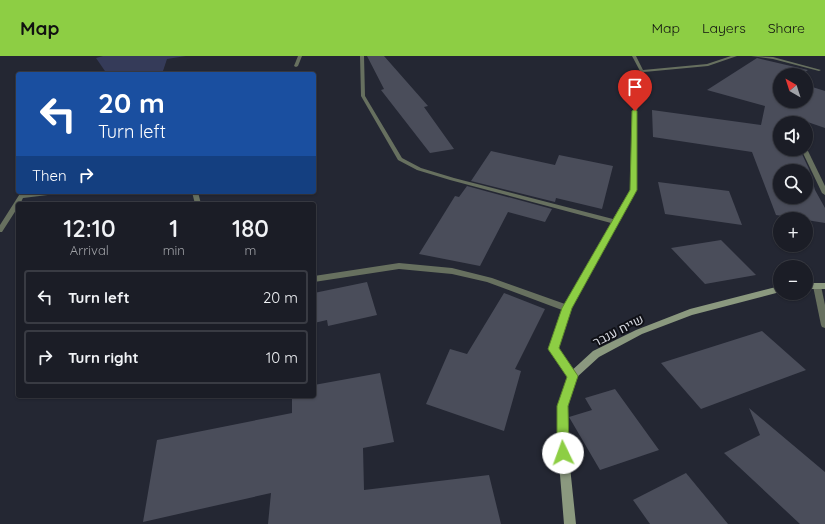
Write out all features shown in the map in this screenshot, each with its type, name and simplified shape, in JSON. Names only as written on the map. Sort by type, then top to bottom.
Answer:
[{"type":"street","points":[[296,66],[300,56]]},
{"type":"street","points":[[362,56],[363,96],[400,159],[419,169],[452,180],[616,222]]},
{"type":"street","points":[[570,524],[562,430],[563,406],[572,376],[553,349],[567,308],[634,190],[635,111],[642,71],[634,56]]},
{"type":"street","points":[[642,71],[708,64],[735,56]]},
{"type":"street","points":[[754,56],[773,58],[819,70]]},
{"type":"street","points":[[807,156],[825,193]]},
{"type":"street","points":[[22,195],[33,194]]},
{"type":"street","points":[[0,230],[16,205]]},
{"type":"street","points":[[316,279],[400,266],[452,271],[489,280],[567,308]]},
{"type":"street","points":[[821,286],[825,325]]},
{"type":"street","name":"שייח ענבר","points":[[572,376],[596,354],[639,332],[690,312],[773,291]]},
{"type":"shaded area","points":[[103,56],[186,56],[167,59],[163,72],[106,72],[96,58]]},
{"type":"building","points":[[367,56],[384,56],[428,106],[424,107],[454,149],[430,153],[381,90],[384,89]]},
{"type":"building","points":[[757,58],[800,68],[773,68],[773,108],[813,108],[813,87],[825,91],[825,128],[813,124],[813,116],[773,116],[773,156],[803,156],[807,164],[773,164],[773,204],[813,204],[813,183],[815,190],[825,208],[825,223],[813,221],[813,212],[775,212],[752,152],[653,137],[652,110],[761,125],[765,106],[707,90]]},
{"type":"building","points":[[491,151],[555,165],[559,155],[613,166],[602,209],[556,198],[555,202],[471,181]]},
{"type":"building","points":[[658,182],[729,191],[742,225],[665,214]]},
{"type":"building","points":[[467,186],[552,209],[545,222],[508,212],[480,266],[419,254],[455,196],[459,197]]},
{"type":"building","points":[[721,240],[756,275],[705,284],[671,248]]},
{"type":"building","points":[[367,282],[377,315],[328,326],[327,320],[316,323],[316,293]]},
{"type":"building","points":[[504,293],[545,309],[515,369],[521,371],[504,431],[426,404],[450,349],[467,354]]},
{"type":"building","points":[[762,331],[806,370],[701,409],[661,363]]},
{"type":"building","points":[[380,373],[394,442],[363,448],[364,490],[489,475],[501,524],[268,524],[271,493],[143,522],[157,440],[292,413],[292,398],[316,398],[316,385]]},
{"type":"building","points":[[615,389],[659,450],[600,470],[569,417],[592,410],[585,398]]},
{"type":"building","points":[[749,408],[825,472],[825,524],[800,524],[724,453],[760,435]]},
{"type":"building","points":[[686,473],[728,524],[650,524],[633,500]]},
{"type":"route","points":[[563,453],[563,406],[572,376],[553,349],[567,308],[634,190],[635,111]]}]
